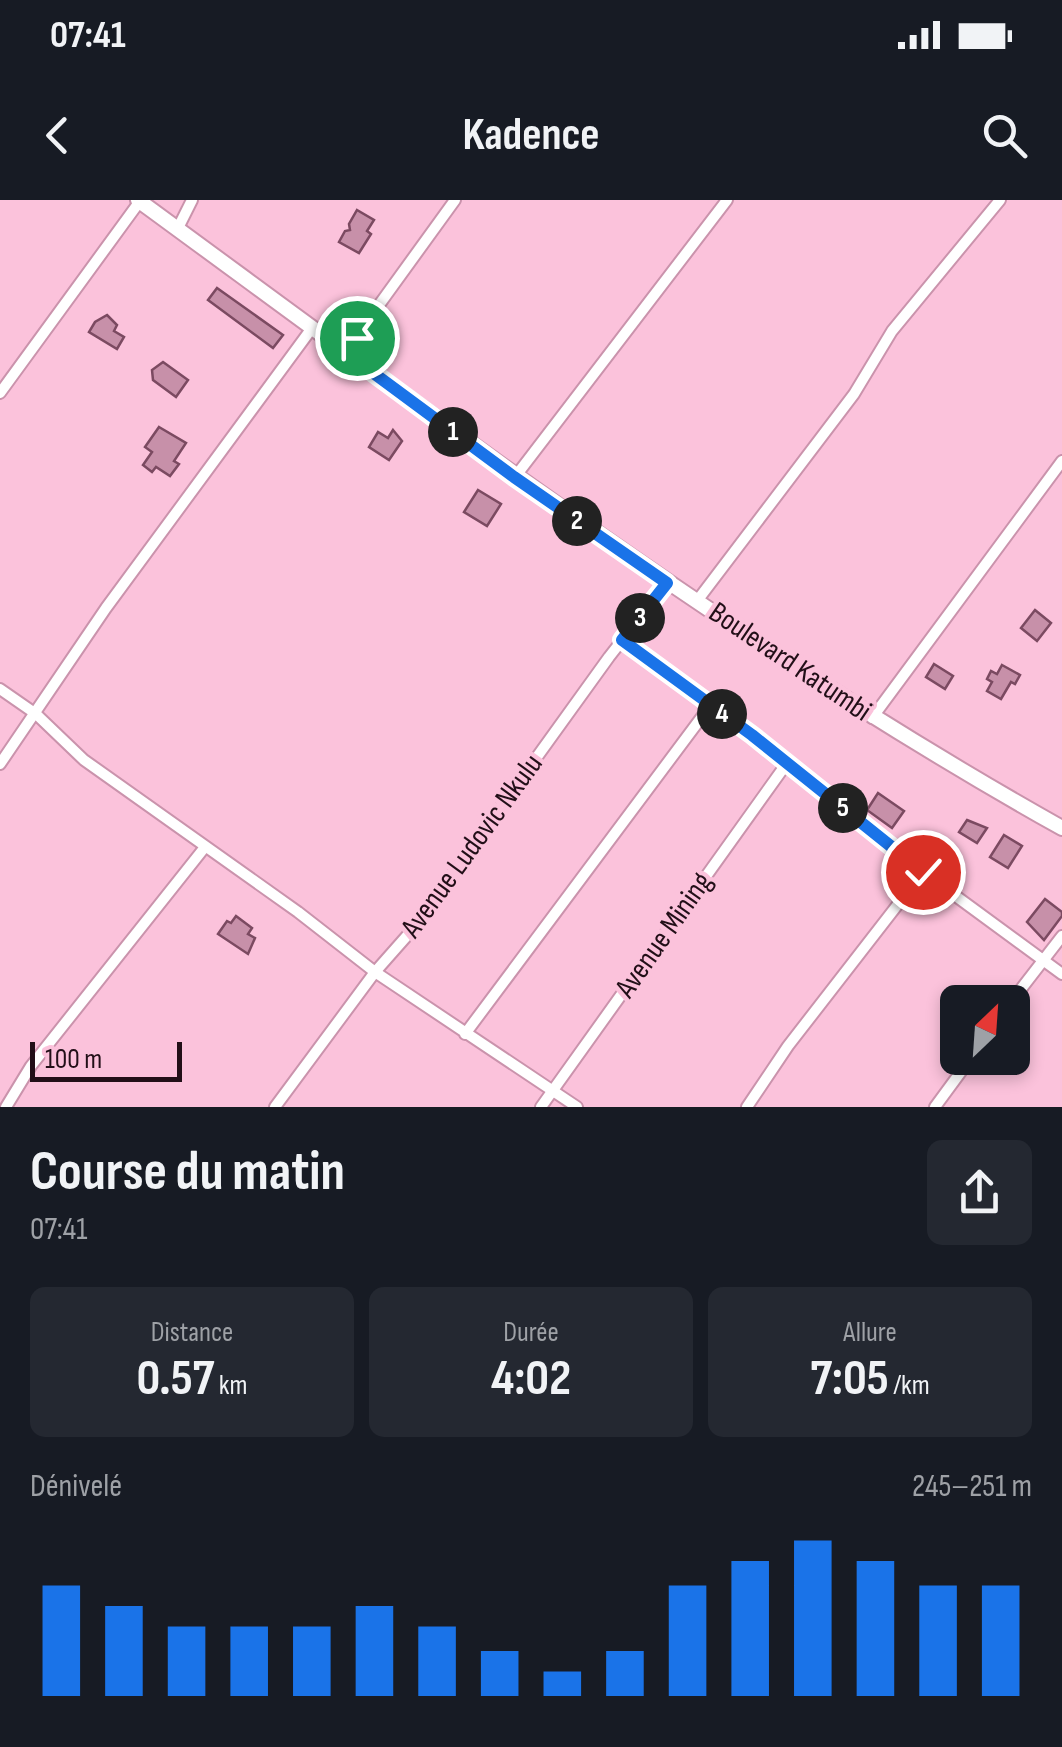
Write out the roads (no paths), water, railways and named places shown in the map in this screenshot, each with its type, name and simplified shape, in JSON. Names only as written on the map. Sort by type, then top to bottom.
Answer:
[{"type":"street","points":[[178,228],[192,200]]},
{"type":"street","points":[[345,352],[455,200]]},
{"type":"street","points":[[514,477],[727,200]]},
{"type":"street","points":[[697,601],[854,394],[892,331],[1000,200]]},
{"type":"street","points":[[0,392],[139,201]]},
{"type":"street","name":"Boulevard Katumbi","points":[[139,201],[514,477],[667,583],[872,718],[1060,824]]},
{"type":"street","points":[[0,764],[106,608],[312,328]]},
{"type":"street","points":[[872,718],[1062,461]]},
{"type":"street","name":"Avenue Ludovic Nkulu","points":[[274,1107],[375,972],[413,929],[667,583]]},
{"type":"street","points":[[622,640],[1062,974]]},
{"type":"street","points":[[0,689],[36,714],[84,760],[298,912],[375,972],[577,1107]]},
{"type":"street","points":[[465,1034],[710,706]]},
{"type":"street","name":"Avenue Mining","points":[[541,1107],[787,763]]},
{"type":"street","points":[[6,1107],[32,1066],[204,846]]},
{"type":"street","points":[[747,1107],[788,1046],[923,872]]},
{"type":"street","points":[[1024,985],[1062,936]]},
{"type":"street","points":[[935,1107],[959,1075]]}]
